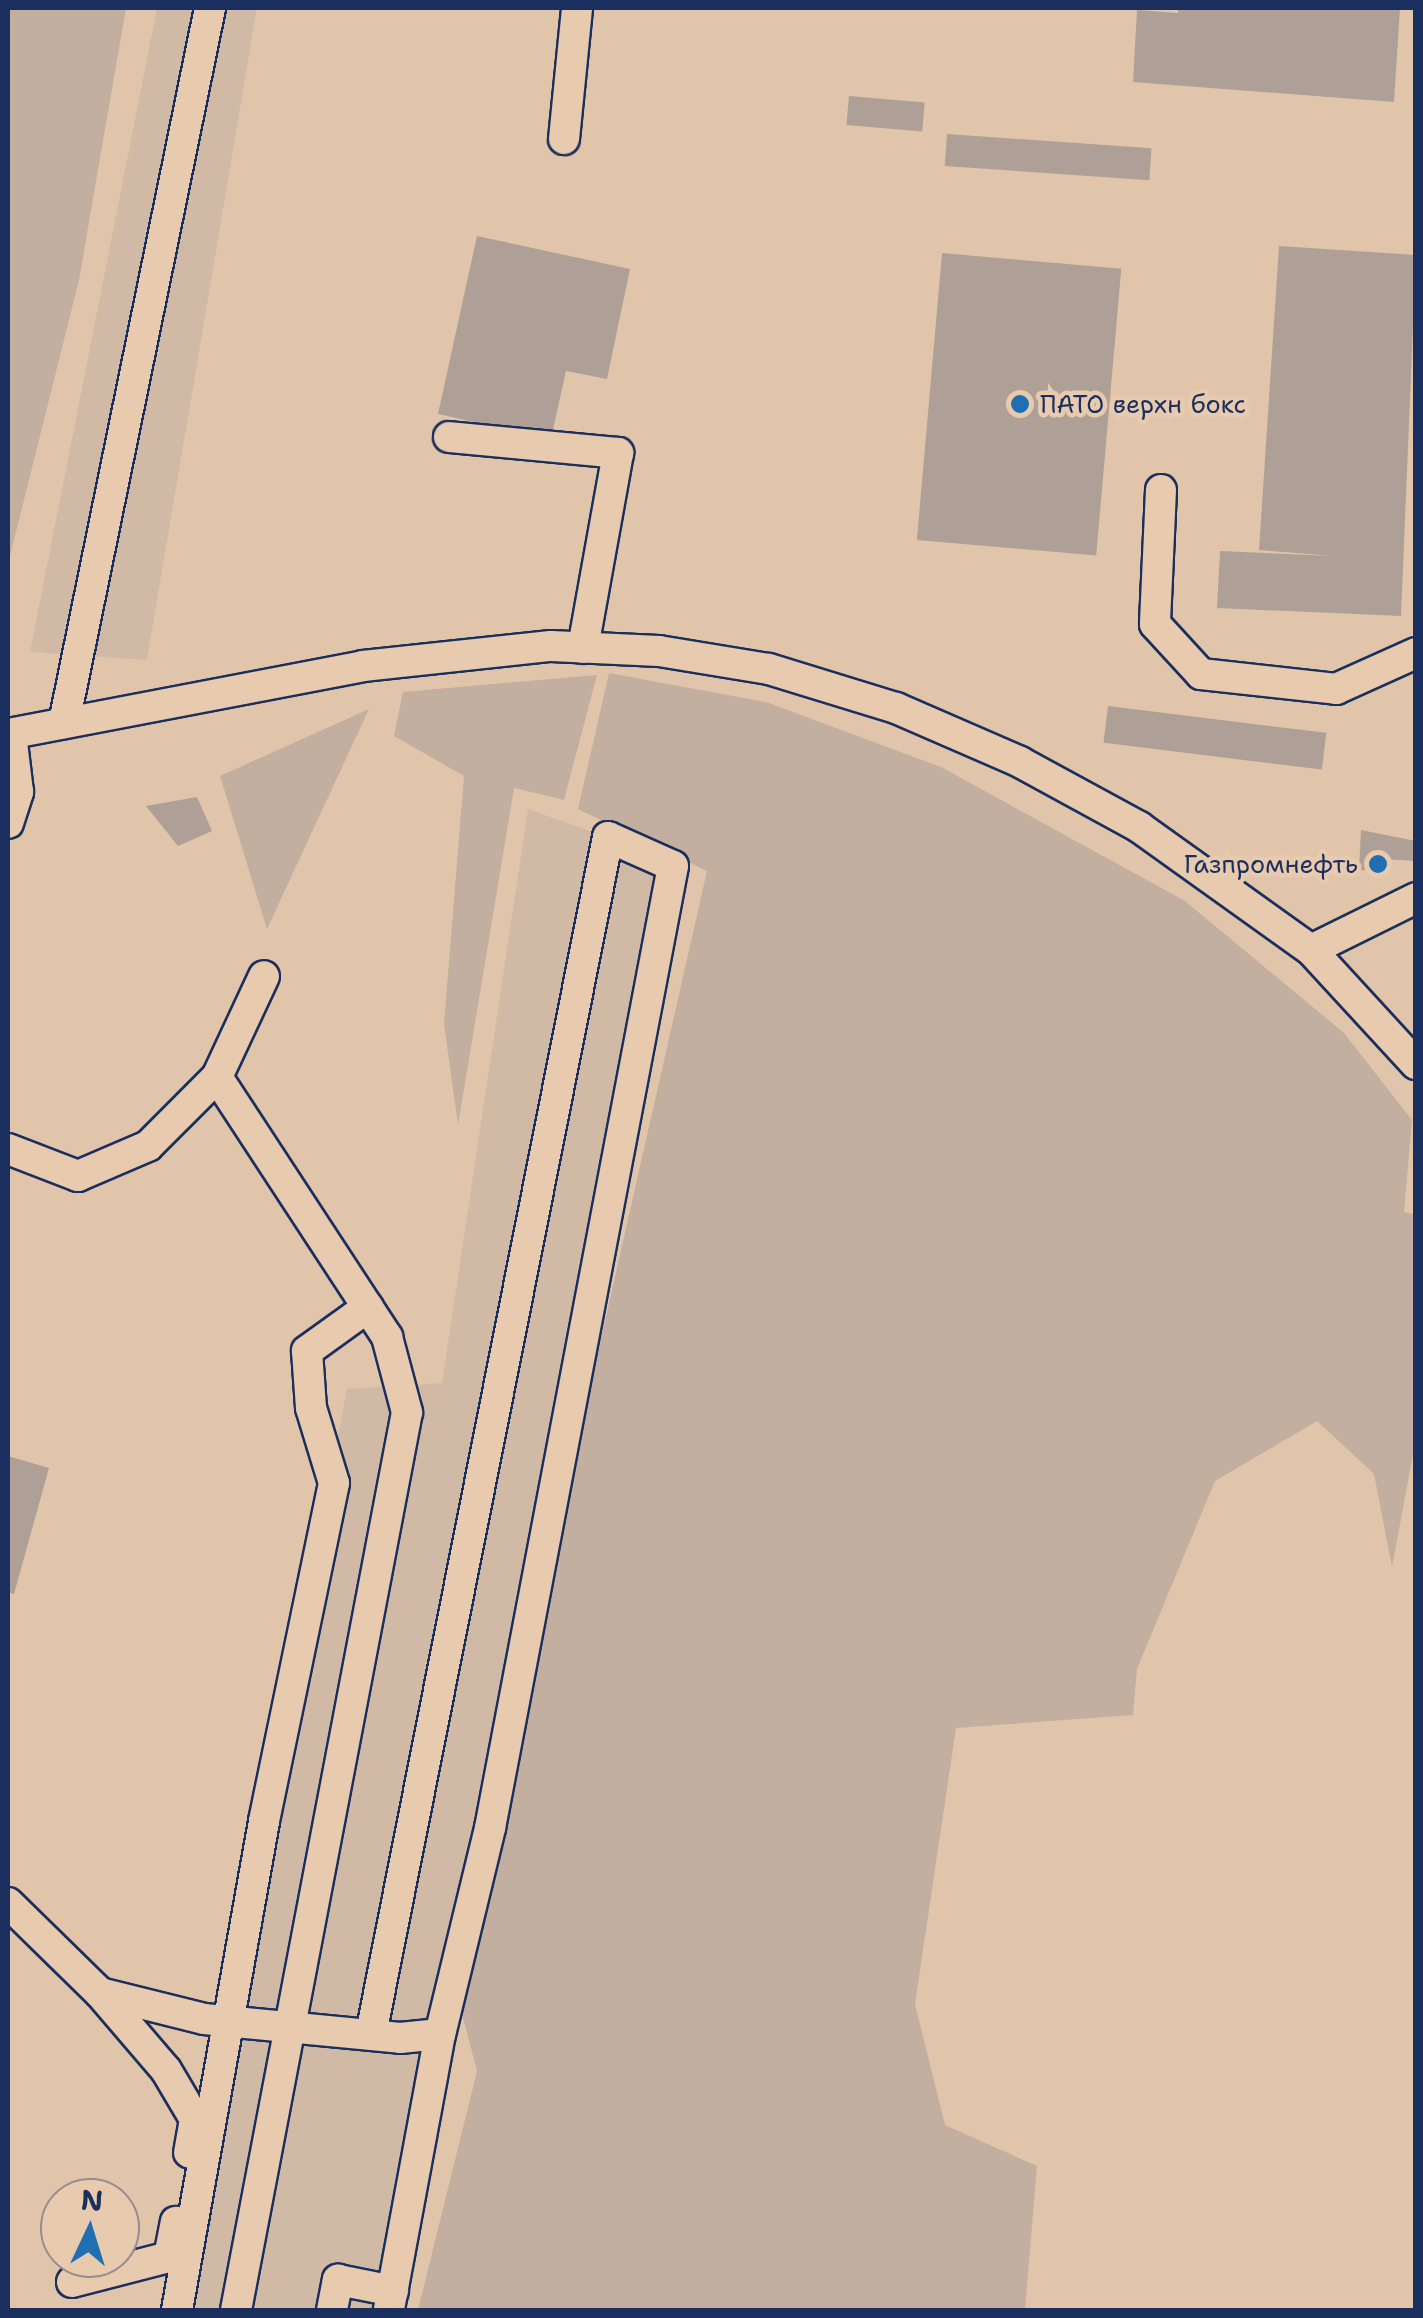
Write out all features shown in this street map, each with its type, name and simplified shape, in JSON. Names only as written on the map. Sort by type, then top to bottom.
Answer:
[{"type":"street","points":[[64,723],[210,8]]},
{"type":"street","points":[[564,139],[577,8]]},
{"type":"street","points":[[449,437],[618,453],[583,648]]},
{"type":"street","points":[[1161,490],[1155,624],[1201,674],[1336,689],[1416,653]]},
{"type":"street","points":[[8,822],[18,792],[9,734],[363,666],[583,648],[660,651],[769,669],[896,708],[1020,762],[1140,827],[1311,950],[1416,1064]]},
{"type":"street","points":[[332,2310],[338,2280],[391,2301],[440,2034],[490,1828],[673,866],[608,837],[371,2034]]},
{"type":"street","points":[[1311,950],[1416,898]]},
{"type":"street","points":[[8,1149],[78,1176],[148,1146],[217,1076],[264,976]]},
{"type":"street","points":[[217,1076],[387,1337],[407,1412],[236,2310]]},
{"type":"street","points":[[177,2310],[334,1483],[311,1408],[306,1351],[368,1307]]},
{"type":"street","points":[[8,1903],[100,1993],[166,2070],[196,2119],[169,2257],[72,2282]]},
{"type":"street","points":[[100,1993],[204,2018],[290,2023],[371,2034],[440,2034]]},
{"type":"shaded area","points":[[8,8],[126,8],[79,280],[8,564]]},
{"type":"shaded area","points":[[157,8],[257,8],[147,660],[30,652]]},
{"type":"shaded area","points":[[609,673],[766,702],[941,767],[1185,901],[1344,1033],[1412,1120],[1404,1212],[1415,1214],[1415,1444],[1392,1567],[1374,1474],[1317,1421],[1215,1481],[1137,1669],[1133,1715],[956,1728],[915,2004],[945,2125],[1037,2166],[1025,2310],[418,2310],[477,2071],[460,2006],[490,1828],[707,871],[578,809]]},
{"type":"shaded area","points":[[597,675],[564,800],[514,788],[458,1125],[444,1024],[464,776],[394,736],[403,692]]},
{"type":"shaded area","points":[[369,709],[267,929],[220,776]]},
{"type":"shaded area","points":[[528,809],[664,857],[387,2310],[171,2310],[347,1389],[442,1383]]},
{"type":"building","points":[[1178,8],[1400,8],[1394,102],[1133,82],[1137,10],[1178,13]]},
{"type":"building","points":[[849,96],[925,103],[922,132],[846,125]]},
{"type":"building","points":[[947,134],[1152,148],[1149,180],[945,166]]},
{"type":"building","points":[[477,236],[630,269],[607,379],[566,371],[551,439],[438,414]]},
{"type":"building","points":[[1279,246],[1416,255],[1401,616],[1217,608],[1220,551],[1334,556],[1259,550]]},
{"type":"building","name":"ПАТО верхн бокс","points":[[942,253],[1121,269],[1096,556],[917,540]]},
{"type":"building","points":[[1108,706],[1326,733],[1322,770],[1103,743]]},
{"type":"building","points":[[197,797],[212,831],[178,846],[146,806]]},
{"type":"building","points":[[1361,830],[1416,841],[1416,861],[1382,859],[1382,871],[1359,870]]},
{"type":"building","points":[[8,1456],[49,1468],[14,1594],[8,1592]]},
{"type":"place","name":"ПАТО верхн бокс","points":[[1020,404]]},
{"type":"place","name":"Газпромнефть","points":[[1378,864]]}]
